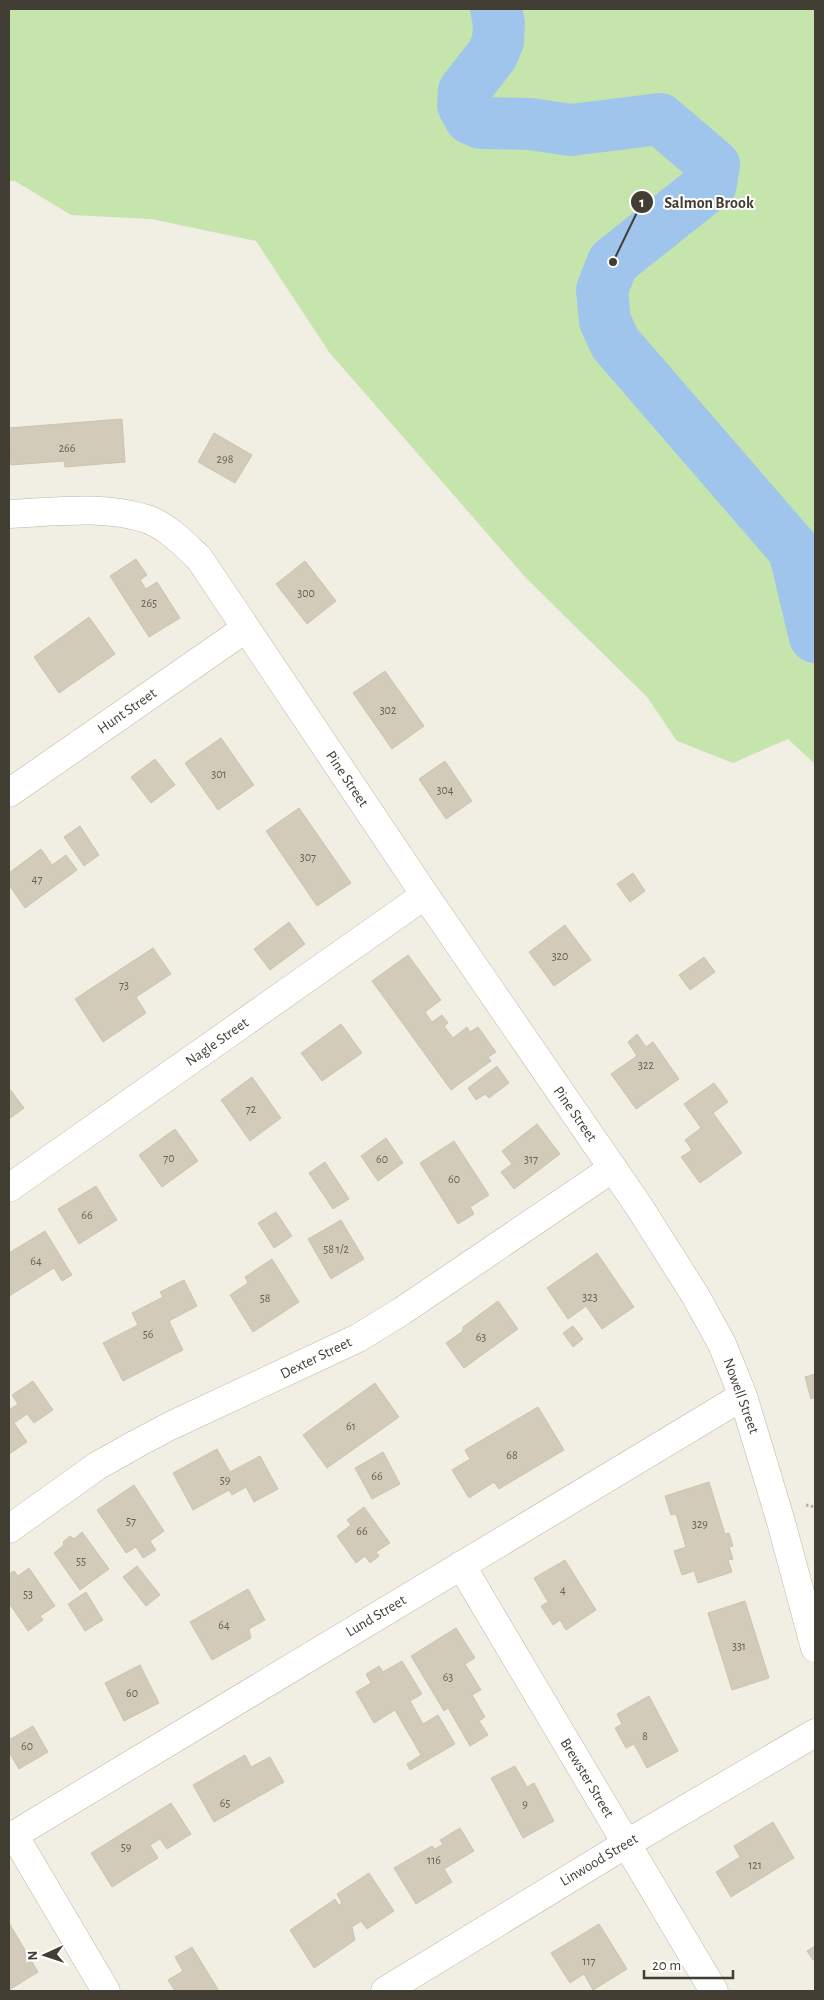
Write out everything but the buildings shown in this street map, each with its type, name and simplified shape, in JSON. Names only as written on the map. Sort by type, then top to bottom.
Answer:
[{"type":"street","name":"Pine Street","points":[[9,514],[82,510],[116,513],[148,519],[176,536],[198,558],[612,1168]]},
{"type":"street","name":"Hunt Street","points":[[9,793],[246,629]]},
{"type":"street","name":"Nagle Street","points":[[9,1188],[425,895]]},
{"type":"street","name":"Nowell Street","points":[[612,1168],[695,1295],[722,1344],[743,1396],[781,1522],[815,1648]]},
{"type":"street","name":"Dexter Street","points":[[9,1529],[97,1466],[136,1444],[170,1426],[358,1338],[402,1311],[612,1168]]},
{"type":"street","name":"Lund Street","points":[[11,1836],[743,1396]]},
{"type":"street","name":"Brewster Street","points":[[461,1565],[714,1991]]},
{"type":"street","name":"Linwood Street","points":[[385,1991],[626,1844],[815,1733]]},
{"type":"street","points":[[11,1836],[106,1991]]},
{"type":"green space","points":[[9,9],[815,9],[815,764],[788,739],[733,763],[677,741],[647,697],[526,578],[329,352],[256,241],[151,219],[71,215],[15,181],[9,181]]},
{"type":"waterway","points":[[496,9],[499,23],[498,41],[492,55],[464,91],[463,105],[470,118],[481,123],[530,124],[571,130],[660,119],[714,165],[711,184],[613,262],[602,290],[605,321],[615,343],[794,550],[815,637]]},
{"type":"place","name":"Salmon Brook","points":[[613,262]]}]
